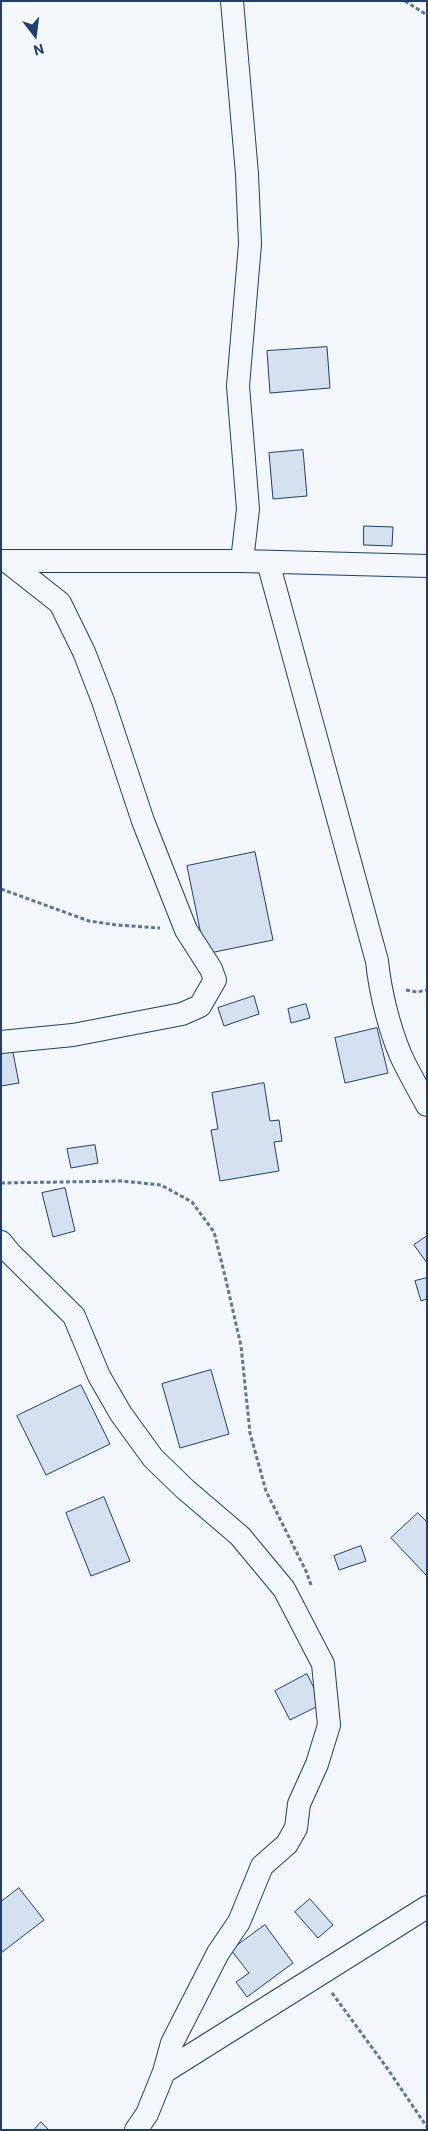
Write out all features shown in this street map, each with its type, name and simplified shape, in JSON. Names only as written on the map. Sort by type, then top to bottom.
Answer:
[{"type":"street","points":[[232,1],[248,174],[250,244],[238,386],[248,500],[242,561]]},
{"type":"street","points":[[4,561],[242,561],[427,566]]},
{"type":"street","points":[[1,1042],[121,1027],[182,1014],[200,1006],[215,980],[211,969],[186,930],[143,822],[103,701],[84,652],[60,603],[40,585],[4,561]]},
{"type":"street","points":[[268,562],[377,961],[380,984],[388,1012],[401,1055],[427,1105]]},
{"type":"street","points":[[1,1242],[74,1316],[99,1376],[121,1414],[154,1458],[185,1489],[240,1536],[284,1590],[323,1664],[329,1725],[317,1764],[299,1804],[296,1828],[287,1844],[262,1866],[239,1922],[218,1953],[172,2043],[164,2072],[147,2114],[136,2130]]},
{"type":"street","points":[[164,2072],[320,1976],[427,1907]]},
{"type":"path","points":[[406,1],[427,15]]},
{"type":"path","points":[[1,889],[88,921],[186,930]]},
{"type":"path","points":[[1,1183],[122,1181],[161,1185],[192,1202],[214,1232],[226,1276],[241,1346],[250,1434],[266,1491],[306,1570],[313,1592]]},
{"type":"path","points":[[320,1976],[427,2127]]},
{"type":"building","points":[[327,347],[330,388],[270,393],[267,351]]},
{"type":"building","points":[[303,450],[307,496],[273,499],[269,453]]},
{"type":"building","points":[[364,526],[393,527],[392,546],[364,545]]},
{"type":"building","points":[[255,852],[273,940],[205,954],[187,866]]},
{"type":"building","points":[[254,996],[259,1014],[224,1026],[218,1008]]},
{"type":"building","points":[[306,1004],[310,1018],[291,1023],[288,1009]]},
{"type":"building","points":[[377,1028],[388,1073],[345,1083],[335,1038]]},
{"type":"building","points":[[11,1043],[19,1083],[1,1086],[1,1045]]},
{"type":"building","points":[[264,1083],[270,1121],[279,1120],[282,1141],[274,1142],[279,1171],[220,1181],[211,1130],[218,1129],[212,1093]]},
{"type":"building","points":[[95,1145],[98,1163],[71,1168],[67,1149]]},
{"type":"building","points":[[65,1188],[75,1231],[53,1237],[42,1193]]},
{"type":"building","points":[[427,1236],[427,1263],[414,1245]]},
{"type":"building","points":[[427,1278],[427,1299],[421,1301],[415,1281]]},
{"type":"building","points":[[211,1370],[229,1434],[180,1448],[162,1384]]},
{"type":"building","points":[[81,1385],[110,1444],[46,1475],[17,1416]]},
{"type":"building","points":[[104,1497],[130,1561],[91,1576],[66,1513]]},
{"type":"building","points":[[418,1513],[427,1522],[427,1576],[391,1538]]},
{"type":"building","points":[[361,1546],[366,1561],[339,1570],[334,1556]]},
{"type":"building","points":[[307,1674],[322,1704],[290,1720],[275,1691]]},
{"type":"building","points":[[19,1888],[44,1920],[1,1953],[1,1902]]},
{"type":"building","points":[[310,1899],[333,1925],[318,1938],[295,1912]]},
{"type":"building","points":[[265,1925],[293,1963],[247,1997],[236,1982],[249,1973],[231,1950]]},
{"type":"building","points":[[41,2122],[49,2130],[34,2130]]}]
